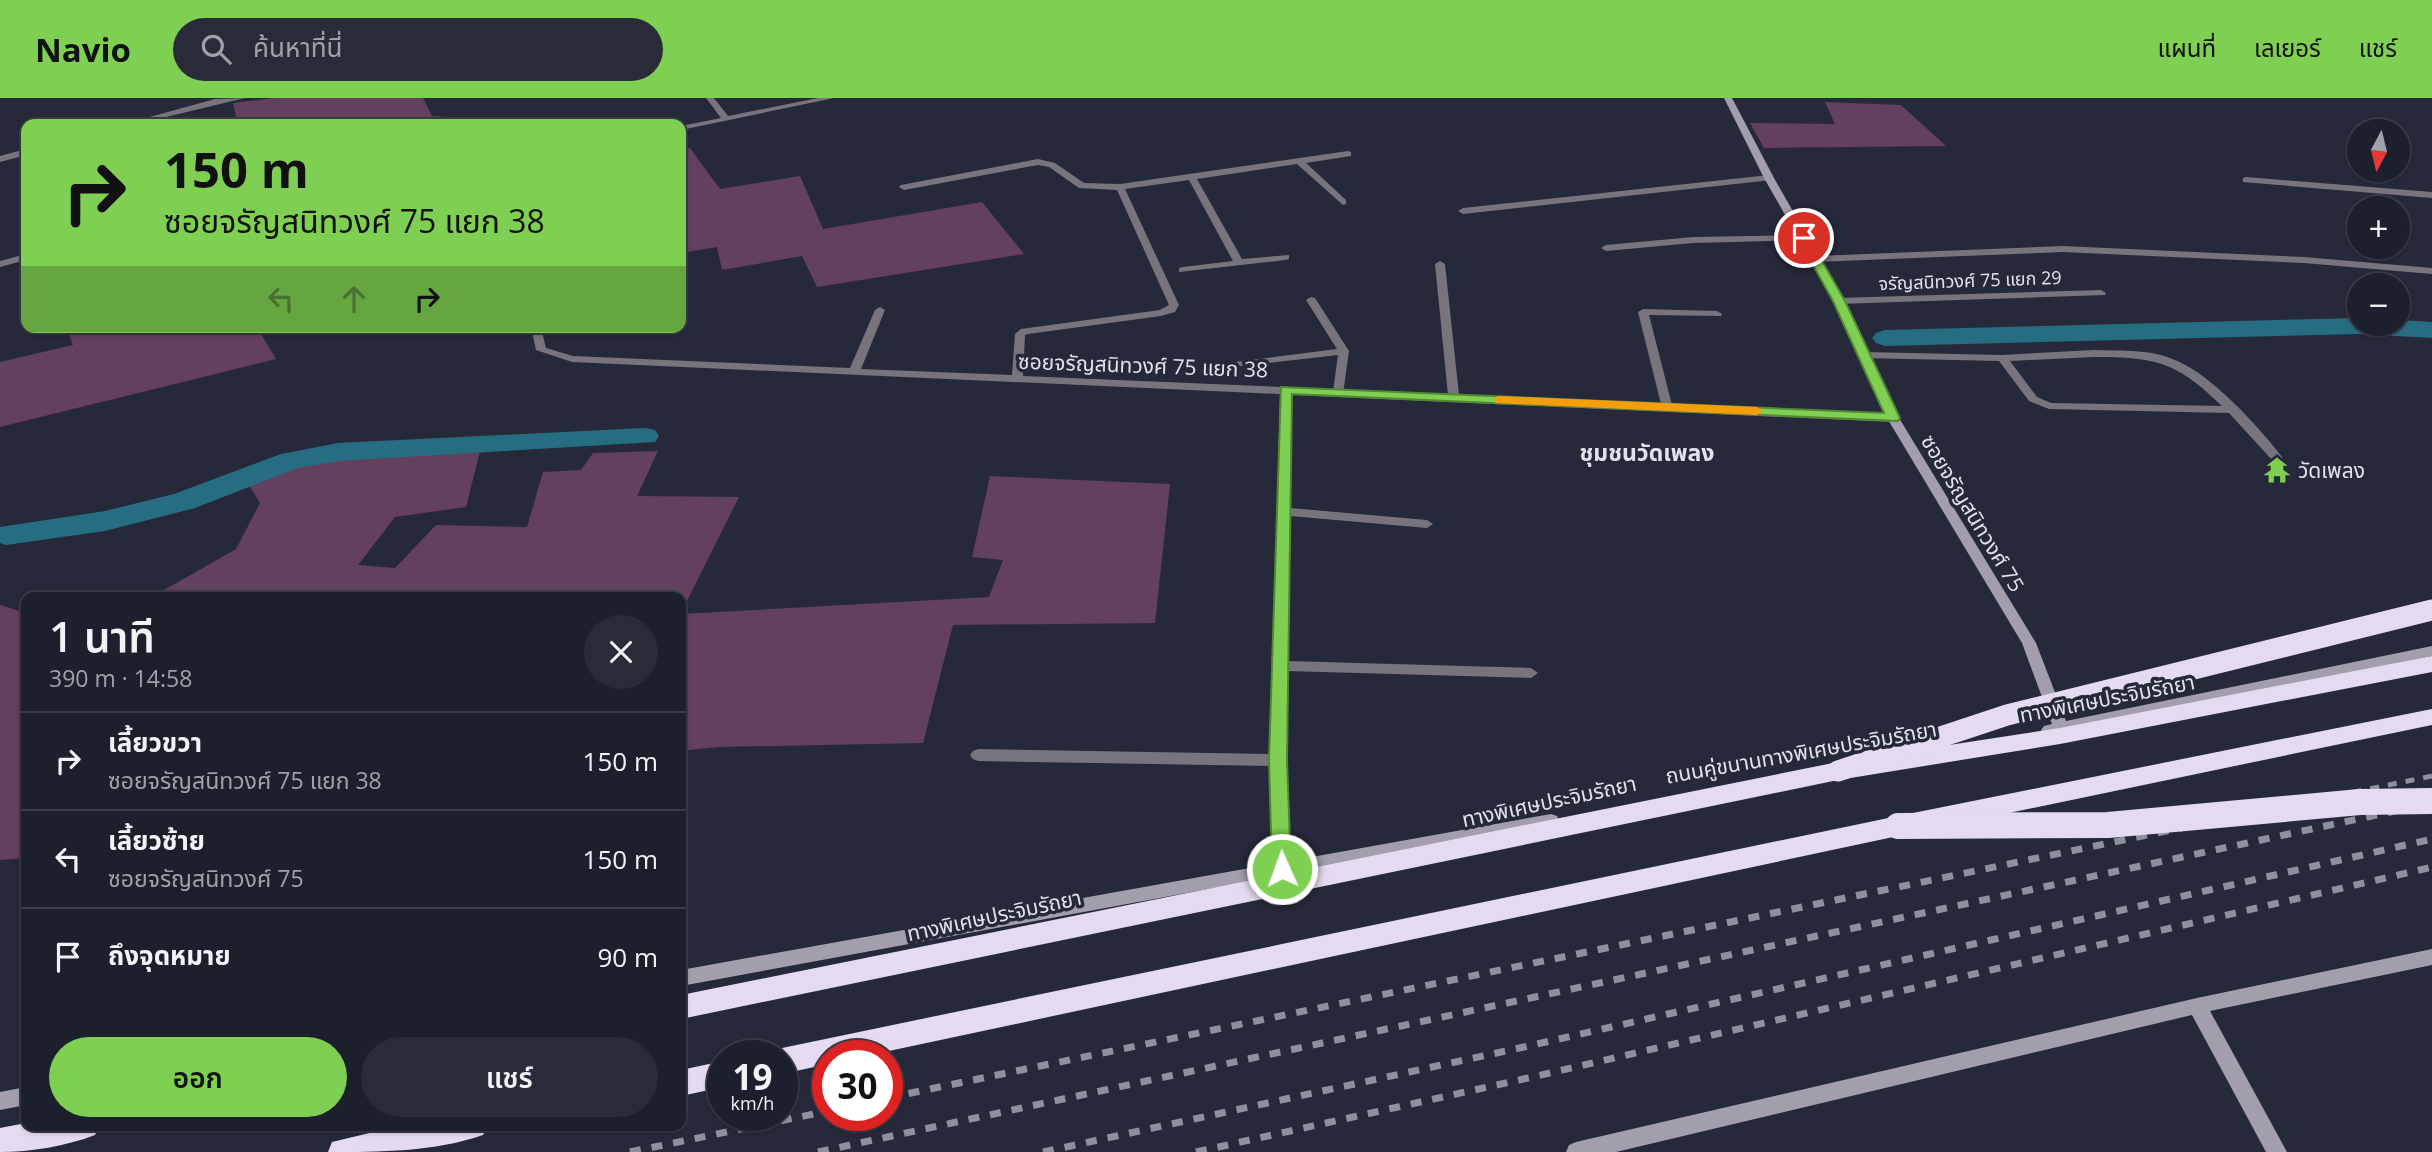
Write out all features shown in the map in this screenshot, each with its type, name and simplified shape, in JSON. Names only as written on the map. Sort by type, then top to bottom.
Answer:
[{"type":"highway","points":[[1838,771],[2007,715],[2432,610]]},
{"type":"highway","name":"ทางพิเศษประจิมรัถยา","points":[[686,1006],[1838,771],[2060,736],[2432,664]]},
{"type":"highway","points":[[798,1058],[1898,826],[2432,717]]},
{"type":"highway","points":[[1898,826],[2108,825],[2360,802],[2432,801]]},
{"type":"highway","points":[[686,1082],[707,1077]]},
{"type":"highway","points":[[0,1142],[55,1131]]},
{"type":"highway","points":[[344,1152],[444,1131]]},
{"type":"main road","name":"ซอยจรัญสนิทวงศ์ 75","points":[[1728,98],[1769,178],[1839,301],[1893,418],[2029,643],[2061,728]]},
{"type":"main road","name":"ถนนคู่ขนานทางพิเศษประจิมรัถยา","points":[[686,977],[2061,728],[2432,650]]},
{"type":"main road","points":[[1576,1152],[2197,1006],[2432,957]]},
{"type":"main road","points":[[2197,1006],[2277,1152]]},
{"type":"main road","points":[[0,1101],[21,1097]]},
{"type":"street","points":[[147,119],[215,101],[241,98]]},
{"type":"street","points":[[710,98],[726,119]]},
{"type":"street","points":[[686,127],[830,98]]},
{"type":"street","points":[[0,159],[21,153]]},
{"type":"street","points":[[904,187],[1038,162],[1052,165],[1086,187],[1120,187],[1348,154]]},
{"type":"street","points":[[1299,161],[1343,202]]},
{"type":"street","points":[[1191,176],[1240,263]]},
{"type":"street","points":[[1463,211],[1769,178]]},
{"type":"street","points":[[2246,180],[2432,195]]},
{"type":"street","points":[[1017,379],[1018,341],[1020,334],[1025,331],[1161,313],[1171,310],[1174,305],[1120,187]]},
{"type":"street","points":[[1606,248],[1693,240],[1804,238]]},
{"type":"street","points":[[1816,259],[2063,249],[2304,260],[2432,271]]},
{"type":"street","points":[[1182,270],[1285,257]]},
{"type":"street","points":[[0,264],[21,258]]},
{"type":"street","points":[[1440,264],[1454,398]]},
{"type":"street","name":"จรัญสนิทวงศ์ 75 แยก 29","points":[[1839,301],[2101,293]]},
{"type":"street","points":[[1311,300],[1344,351],[1339,392]]},
{"type":"street","points":[[854,372],[880,310]]},
{"type":"street","points":[[1667,406],[1643,312],[1717,314]]},
{"type":"street","name":"ซอยจรัญสนิทวงศ์ 75 แยก 38","points":[[537,333],[541,350],[572,359],[1893,418]]},
{"type":"street","points":[[1235,365],[1344,351]]},
{"type":"street","points":[[1863,355],[2002,358],[2128,355],[2161,359],[2183,367],[2233,410],[2277,457]]},
{"type":"street","points":[[2002,358],[2033,399],[2049,406],[2233,410]]},
{"type":"street","points":[[1282,869],[1278,760],[1286,389]]},
{"type":"street","points":[[1285,512],[1427,524]]},
{"type":"street","points":[[1280,666],[1531,673]]},
{"type":"street","points":[[978,755],[1278,760]]},
{"type":"shaded area","points":[[273,98],[423,98],[432,116],[462,119],[237,119],[233,103]]},
{"type":"shaded area","points":[[1825,102],[1901,105],[1946,146],[1764,148],[1750,123],[1835,124]]},
{"type":"shaded area","points":[[686,148],[690,148],[720,189],[800,176],[823,229],[982,202],[1024,254],[817,287],[802,256],[722,270],[717,247],[686,252]]},
{"type":"shaded area","points":[[68,333],[261,333],[276,359],[0,427],[0,362],[73,345]]},
{"type":"shaded area","points":[[481,447],[466,507],[395,517],[358,565],[395,568],[436,525],[527,527],[543,472],[581,470],[593,453],[658,451],[637,496],[739,497],[686,603],[686,592],[161,592],[236,549],[260,503],[247,482],[315,458]]},
{"type":"shaded area","points":[[990,476],[1170,484],[1155,623],[953,625],[923,743],[717,747],[686,750],[686,614],[989,597],[1003,560],[972,557]]},
{"type":"shaded area","points":[[0,605],[21,611],[21,858],[0,860]]},
{"type":"waterway","points":[[1885,338],[2359,326],[2432,330]]},
{"type":"waterway","points":[[6,535],[105,521],[184,501],[291,460],[338,452],[645,436]]},
{"type":"railway","points":[[2335,796],[2432,776]]},
{"type":"railway","points":[[903,1095],[2344,794]]},
{"type":"railway","points":[[818,1152],[2432,803]]},
{"type":"railway","points":[[1043,1152],[1524,1047],[2432,839]]},
{"type":"railway","points":[[1196,1152],[1537,1076],[2432,867]]},
{"type":"railway","points":[[630,1152],[812,1114]]},
{"type":"slow traffic","points":[[1499,400],[1757,411]]},
{"type":"place","name":"วัดเพลง","points":[[2277,470]]},
{"type":"district","name":"ชุมชนวัดเพลง","points":[[1647,452]]},
{"type":"route","points":[[1282,869],[1278,760],[1286,389],[1893,418],[1839,301],[1804,238]]}]
